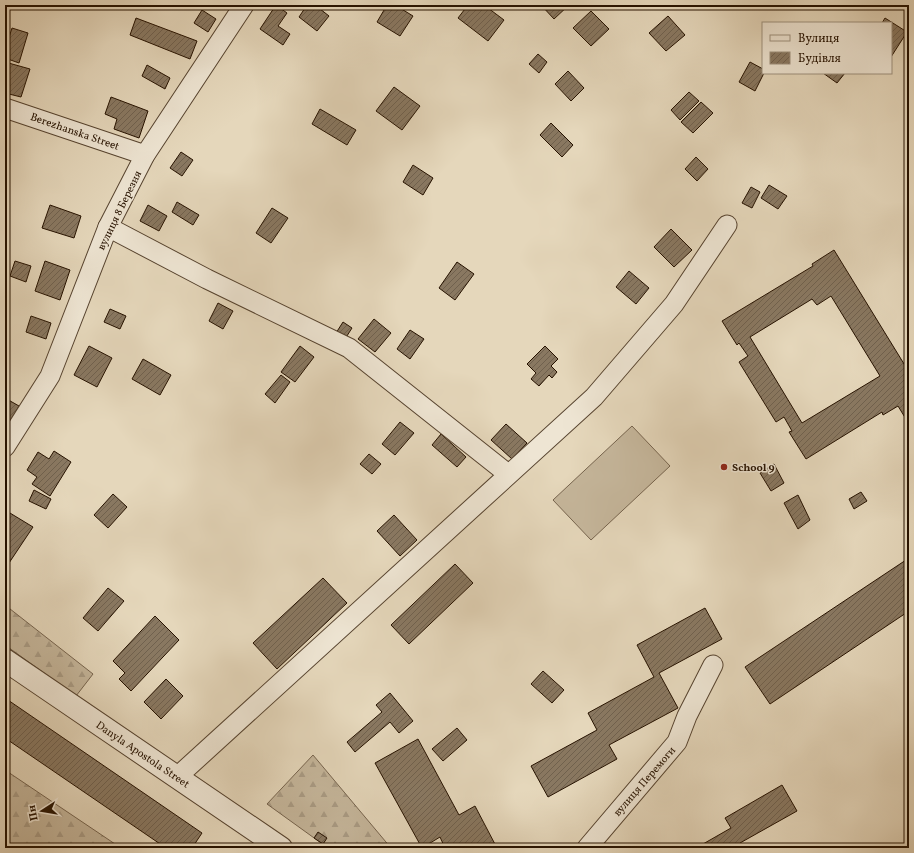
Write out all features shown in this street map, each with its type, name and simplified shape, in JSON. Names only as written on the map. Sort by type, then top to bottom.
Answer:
[{"type":"street","name":"вулиця 8 Березня","points":[[5,447],[50,376],[108,227],[145,155],[244,5]]},
{"type":"street","name":"Berezhanska Street","points":[[5,108],[145,155]]},
{"type":"street","points":[[177,777],[599,391],[674,304],[727,225]]},
{"type":"street","points":[[108,227],[208,279],[349,348],[508,474]]},
{"type":"street","name":"Danyla Apostola Street","points":[[5,660],[281,848]]},
{"type":"street","name":"вулиця Перемоги","points":[[587,848],[677,742],[687,716],[713,665]]},
{"type":"green space","points":[[632,426],[670,466],[591,540],[553,500]]},
{"type":"green space","points":[[5,605],[93,674],[76,696],[5,645]]},
{"type":"green space","points":[[313,755],[391,848],[328,848],[267,804]]},
{"type":"green space","points":[[5,770],[121,848],[5,848]]},
{"type":"building","points":[[276,5],[287,13],[278,26],[290,34],[283,45],[260,29]]},
{"type":"building","points":[[307,5],[315,5],[329,16],[317,31],[299,17]]},
{"type":"building","points":[[387,5],[395,5],[413,16],[400,36],[377,22]]},
{"type":"building","points":[[468,5],[484,5],[504,20],[488,41],[458,18]]},
{"type":"building","points":[[541,5],[569,5],[554,19]]},
{"type":"building","points":[[202,10],[216,19],[208,32],[194,23]]},
{"type":"building","points":[[591,11],[609,29],[591,46],[573,28]]},
{"type":"building","points":[[668,16],[685,35],[666,51],[649,33]]},
{"type":"building","points":[[136,18],[197,41],[190,59],[130,35]]},
{"type":"building","points":[[885,18],[891,22],[883,22]]},
{"type":"building","points":[[892,22],[907,32],[892,55]]},
{"type":"building","points":[[12,28],[28,33],[19,63],[5,58],[5,50]]},
{"type":"building","points":[[538,54],[547,62],[539,73],[529,64]]},
{"type":"building","points":[[5,62],[30,69],[21,97],[5,93]]},
{"type":"building","points":[[750,62],[762,68],[762,74],[764,74],[755,91],[739,82]]},
{"type":"building","points":[[147,65],[170,78],[165,89],[142,76]]},
{"type":"building","points":[[568,71],[584,88],[571,101],[555,84]]},
{"type":"building","points":[[824,74],[844,74],[837,83]]},
{"type":"building","points":[[394,87],[420,106],[402,130],[376,111]]},
{"type":"building","points":[[689,92],[699,101],[680,120],[671,110]]},
{"type":"building","points":[[111,97],[148,111],[139,138],[114,129],[117,119],[105,114]]},
{"type":"building","points":[[701,102],[713,113],[693,133],[681,122]]},
{"type":"building","points":[[320,109],[356,130],[347,145],[312,124]]},
{"type":"building","points":[[551,123],[573,145],[562,157],[540,135]]},
{"type":"building","points":[[181,152],[193,160],[182,176],[170,168]]},
{"type":"building","points":[[696,157],[708,169],[697,181],[685,169]]},
{"type":"building","points":[[413,165],[433,178],[423,195],[403,182]]},
{"type":"building","points":[[769,185],[787,196],[778,209],[761,198]]},
{"type":"building","points":[[751,187],[760,192],[752,208],[742,203]]},
{"type":"building","points":[[177,202],[199,215],[193,225],[172,212]]},
{"type":"building","points":[[50,205],[81,216],[74,238],[42,228]]},
{"type":"building","points":[[148,205],[167,216],[159,231],[140,221]]},
{"type":"building","points":[[272,208],[288,218],[271,243],[256,233]]},
{"type":"building","points":[[671,229],[692,250],[674,267],[654,247]]},
{"type":"building","points":[[834,250],[909,372],[909,424],[898,406],[883,415],[882,412],[806,459],[789,432],[792,431],[784,417],[776,422],[739,362],[748,356],[739,343],[737,345],[722,321],[813,266],[812,264]],"holes":[[[831,296],[880,376],[802,423],[750,337],[812,299],[817,305]]]},
{"type":"building","points":[[15,261],[31,266],[26,282],[10,276]]},
{"type":"building","points":[[45,261],[70,270],[60,300],[35,291]]},
{"type":"building","points":[[457,262],[474,274],[455,300],[439,288]]},
{"type":"building","points":[[629,271],[649,288],[636,304],[616,287]]},
{"type":"building","points":[[218,303],[233,311],[223,329],[209,321]]},
{"type":"building","points":[[110,309],[126,316],[120,329],[104,322]]},
{"type":"building","points":[[31,316],[51,323],[46,339],[26,332]]},
{"type":"building","points":[[374,319],[391,333],[375,352],[358,339]]},
{"type":"building","points":[[343,322],[352,328],[345,339],[336,333]]},
{"type":"building","points":[[410,330],[424,339],[410,359],[397,349]]},
{"type":"building","points":[[89,346],[112,358],[97,387],[74,375]]},
{"type":"building","points":[[300,346],[314,357],[295,382],[281,372]]},
{"type":"building","points":[[545,346],[558,359],[551,366],[557,372],[552,378],[549,375],[539,386],[531,379],[536,373],[527,364]]},
{"type":"building","points":[[143,359],[171,375],[160,395],[132,379]]},
{"type":"building","points":[[281,375],[290,382],[275,403],[265,394]]},
{"type":"building","points":[[5,398],[19,406],[5,433]]},
{"type":"building","points":[[400,422],[414,433],[395,455],[382,444]]},
{"type":"building","points":[[506,424],[527,443],[512,459],[491,440]]},
{"type":"building","points":[[441,434],[466,457],[457,467],[432,445]]},
{"type":"building","points":[[54,451],[71,462],[50,496],[32,484],[37,477],[27,470],[38,452],[49,459]]},
{"type":"building","points":[[369,454],[381,464],[372,474],[360,464]]},
{"type":"building","points":[[774,464],[784,483],[771,491],[760,473]]},
{"type":"building","points":[[34,490],[51,499],[46,509],[29,501]]},
{"type":"building","points":[[861,492],[867,501],[854,509],[849,499]]},
{"type":"building","points":[[113,494],[127,507],[108,528],[94,515]]},
{"type":"building","points":[[798,495],[810,520],[798,529],[784,503]]},
{"type":"building","points":[[5,510],[33,527],[5,569]]},
{"type":"building","points":[[394,515],[417,540],[400,556],[377,531]]},
{"type":"building","points":[[909,558],[909,611],[770,704],[745,667]]},
{"type":"building","points":[[455,564],[473,583],[409,644],[391,625]]},
{"type":"building","points":[[323,578],[347,603],[277,669],[253,643]]},
{"type":"building","points":[[108,588],[124,601],[98,631],[83,618]]},
{"type":"building","points":[[705,608],[722,639],[659,673],[678,708],[609,745],[617,759],[548,797],[531,766],[597,730],[588,713],[654,677],[637,645]]},
{"type":"building","points":[[155,616],[179,640],[131,691],[119,679],[125,673],[113,661]]},
{"type":"building","points":[[543,671],[564,690],[552,703],[531,684]]},
{"type":"building","points":[[166,679],[183,696],[161,719],[144,702]]},
{"type":"building","points":[[390,693],[413,721],[399,733],[390,722],[355,752],[347,742],[382,712],[376,705]]},
{"type":"building","points":[[5,698],[202,833],[192,848],[166,848],[5,738]]},
{"type":"building","points":[[457,728],[467,740],[443,761],[432,749]]},
{"type":"building","points":[[418,739],[459,815],[475,806],[497,848],[445,848],[440,837],[422,848],[375,763]]},
{"type":"building","points":[[782,785],[797,811],[740,843],[743,848],[696,848],[731,828],[725,818]]},
{"type":"building","points":[[318,832],[327,838],[323,844],[314,838]]},
{"type":"place","name":"School 9","points":[[724,467]]}]
